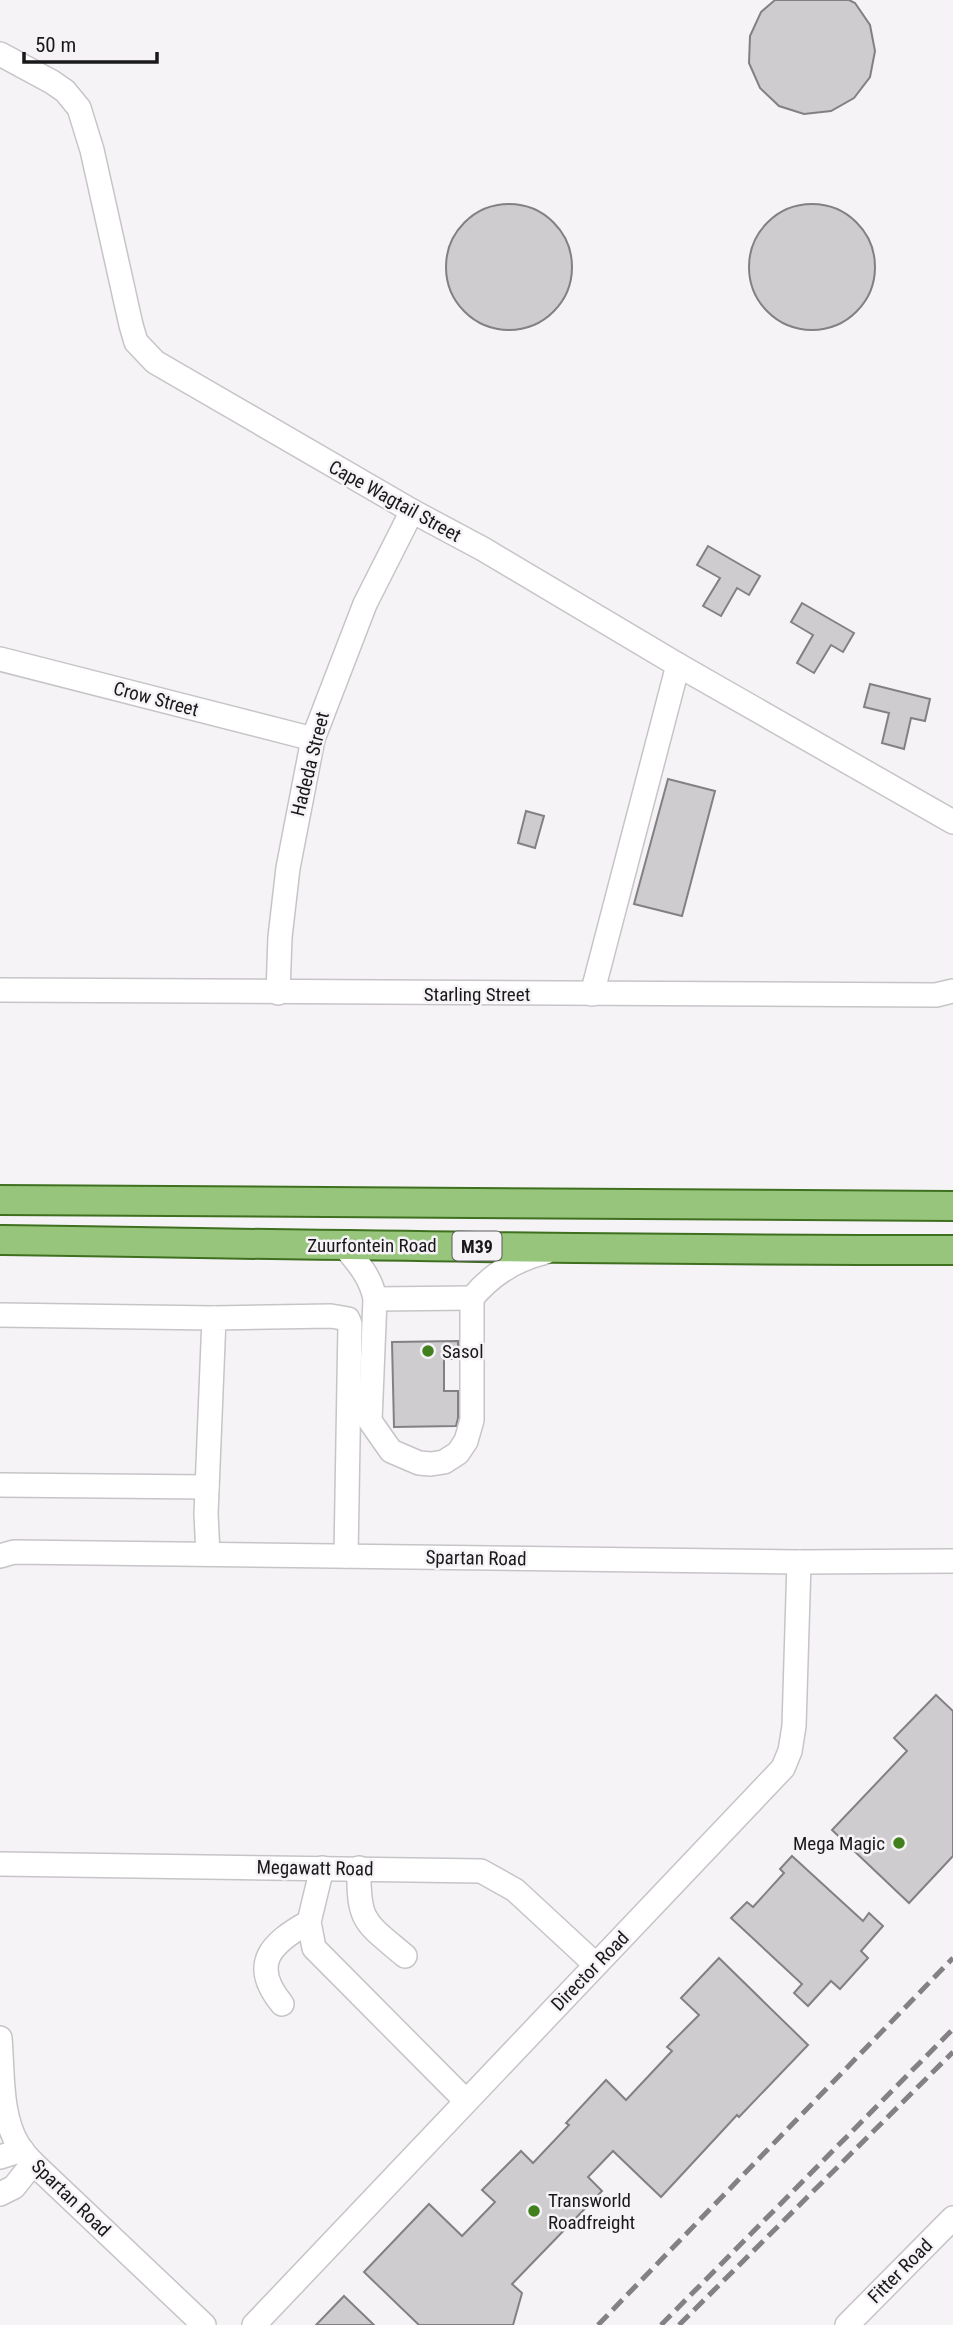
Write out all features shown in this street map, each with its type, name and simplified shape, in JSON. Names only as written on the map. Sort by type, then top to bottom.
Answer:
[{"type":"main road","name":"M39","points":[[0,1200],[953,1206]]},
{"type":"main road","name":"Zuurfontein Road","points":[[0,1240],[344,1246],[569,1246],[640,1250],[953,1250]]},
{"type":"street","name":"Cape Wagtail Street","points":[[0,54],[52,82],[65,91],[79,108],[92,150],[136,342],[155,362],[953,822]]},
{"type":"street","name":"Hadeda Street","points":[[278,993],[280,937],[288,868],[313,739],[365,604],[412,511]]},
{"type":"street","name":"Crow Street","points":[[0,659],[313,739]]},
{"type":"street","points":[[592,994],[678,665]]},
{"type":"street","name":"Starling Street","points":[[0,990],[936,995],[953,991]]},
{"type":"street","points":[[344,1246],[372,1284],[375,1299],[370,1421],[391,1451],[419,1463],[444,1462],[457,1453],[466,1441],[472,1420],[472,1298]]},
{"type":"street","points":[[375,1299],[472,1298],[499,1272],[518,1261],[569,1246]]},
{"type":"street","points":[[0,1315],[214,1318],[331,1316],[348,1319],[346,1556]]},
{"type":"street","points":[[208,1554],[207,1487],[214,1318]]},
{"type":"street","points":[[0,1485],[207,1487]]},
{"type":"street","name":"Spartan Road","points":[[0,1556],[14,1552],[799,1562],[953,1561]]},
{"type":"street","name":"Director Road","points":[[254,2325],[783,1769],[790,1751],[794,1726],[799,1562]]},
{"type":"street","name":"Megawatt Road","points":[[0,1864],[481,1871],[515,1890],[595,1964]]},
{"type":"street","points":[[322,1868],[309,1922],[314,1948],[466,2101]]},
{"type":"street","points":[[359,1868],[358,1894],[361,1912],[368,1924],[405,1956]]},
{"type":"street","points":[[282,2004],[269,1988],[268,1956],[271,1948],[286,1935],[309,1922]]},
{"type":"street","name":"Spartan Road","points":[[0,2038],[6,2108],[11,2130],[27,2157],[204,2325]]},
{"type":"street","points":[[0,2157],[27,2157],[14,2187],[0,2194]]},
{"type":"street","name":"Fitter Road","points":[[847,2325],[953,2218]]},
{"type":"building","points":[[775,0],[849,0],[855,3],[870,25],[875,51],[870,77],[854,98],[831,111],[804,114],[779,106],[760,88],[749,63],[750,36],[761,12]]},
{"type":"building","points":[[509,204],[533,209],[553,223],[567,243],[572,267],[567,291],[553,311],[533,325],[509,330],[485,325],[465,311],[451,291],[446,267],[451,243],[465,223],[485,209]]},
{"type":"building","points":[[812,204],[836,209],[856,223],[870,243],[875,267],[870,291],[856,311],[836,325],[812,330],[788,325],[768,311],[754,291],[749,267],[754,243],[768,223],[788,209]]},
{"type":"building","points":[[708,546],[760,576],[749,595],[737,588],[721,616],[703,606],[720,578],[697,565]]},
{"type":"building","points":[[802,603],[854,633],[843,652],[831,645],[814,673],[797,663],[813,635],[791,622]]},
{"type":"building","points":[[870,684],[930,699],[925,721],[911,718],[904,749],[882,743],[889,713],[864,707]]},
{"type":"building","points":[[668,779],[715,791],[682,916],[634,904]]},
{"type":"building","points":[[526,811],[544,816],[535,848],[518,843]]},
{"type":"building","points":[[458,1341],[458,1359],[444,1359],[444,1391],[458,1391],[456,1426],[394,1427],[392,1342]]},
{"type":"building","name":"Mega Magic","points":[[936,1695],[953,1711],[953,1856],[909,1903],[832,1830],[907,1751],[894,1738]]},
{"type":"building","points":[[792,1856],[863,1921],[869,1913],[883,1926],[861,1951],[868,1958],[840,1989],[831,1981],[808,2006],[794,1993],[802,1984],[731,1918],[747,1902],[753,1907],[784,1873],[780,1869]]},
{"type":"building","points":[[719,1958],[808,2045],[739,2117],[737,2115],[661,2197],[613,2151],[588,2177],[602,2191],[512,2284],[522,2293],[513,2325],[419,2325],[364,2272],[429,2204],[462,2236],[495,2202],[482,2190],[521,2151],[533,2163],[606,2080],[626,2100],[672,2051],[667,2047],[699,2015],[681,1998]]},
{"type":"building","points":[[344,2296],[374,2325],[316,2325]]},
{"type":"railway","points":[[598,2325],[953,1958]]},
{"type":"railway","points":[[661,2325],[953,2029]]},
{"type":"railway","points":[[679,2325],[953,2052]]},
{"type":"place","name":"Sasol","points":[[428,1351]]},
{"type":"place","name":"Mega Magic","points":[[899,1843]]},
{"type":"place","name":"Transworld Roadfreight","points":[[534,2211]]}]
